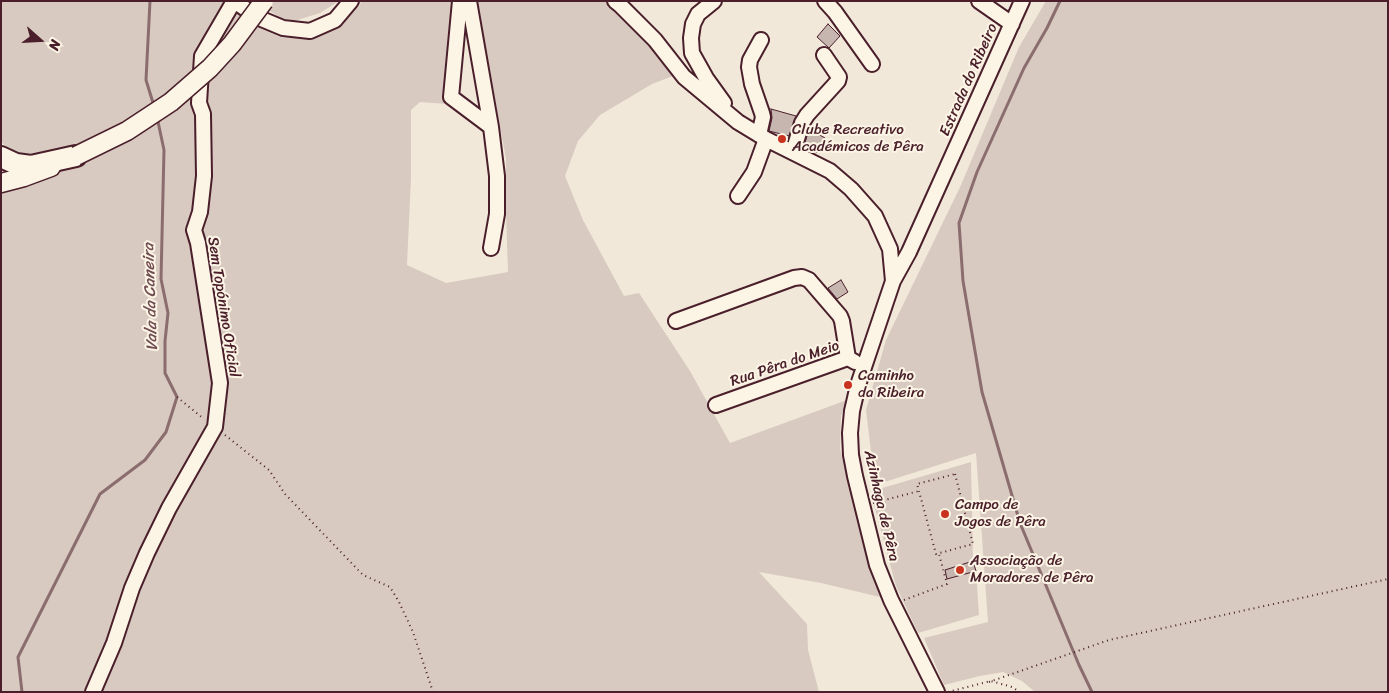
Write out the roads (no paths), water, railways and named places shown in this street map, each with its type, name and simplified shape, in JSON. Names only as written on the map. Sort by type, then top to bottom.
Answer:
[{"type":"highway","points":[[1,157],[16,164],[31,166],[76,156]]},
{"type":"main road","points":[[1,183],[37,173],[76,156],[127,131],[151,116],[210,68],[232,44],[264,1]]},
{"type":"main road","points":[[1,175],[76,156]]},
{"type":"street","points":[[234,1],[259,18],[283,28],[310,30],[335,20],[351,1]]},
{"type":"street","name":"Sem Topónimo Oficial","points":[[93,692],[114,643],[132,588],[147,553],[168,508],[215,427],[220,383],[198,243],[194,230],[200,212],[204,176],[202,114],[199,103],[202,56],[234,1]]},
{"type":"street","points":[[460,1],[451,97],[491,127]]},
{"type":"street","points":[[470,1],[491,127],[497,176],[497,214],[491,248]]},
{"type":"street","name":"Azinhaga de Pêra","points":[[615,1],[654,40],[684,77],[738,122],[830,171],[851,189],[875,216],[890,249],[894,281],[858,385],[852,411],[850,432],[852,462],[877,565],[891,600],[937,692]]},
{"type":"street","points":[[714,1],[698,14],[693,24],[691,38],[692,53],[706,78],[738,122]]},
{"type":"street","points":[[825,1],[872,64]]},
{"type":"street","points":[[979,1],[1012,24]]},
{"type":"street","name":"Estrada do Ribeiro","points":[[894,281],[909,252],[1022,1]]},
{"type":"street","points":[[738,196],[754,172],[763,137],[762,113],[752,84],[749,67],[750,60],[761,40]]},
{"type":"street","points":[[793,152],[802,123],[807,115],[838,81],[839,77],[824,55]]},
{"type":"street","points":[[676,322],[794,278],[805,278],[809,280],[840,316],[848,358]]},
{"type":"street","name":"Rua Pêra do Meio","points":[[716,405],[848,358],[864,367]]},
{"type":"waterway","name":"Vala da Caneira","points":[[150,1],[146,80],[154,106]]},
{"type":"waterway","points":[[1060,1],[1024,68],[977,172],[959,223],[963,281],[982,392],[1020,523],[1092,692]]},
{"type":"waterway","name":"Vala da Caneira","points":[[22,692],[18,657],[100,494],[145,460],[166,432],[177,397],[165,373],[165,341],[168,313],[161,279],[164,150],[157,117]]},
{"type":"place","name":"Clube Recreativo Académicos de Pêra","points":[[782,139]]},
{"type":"place","name":"Caminho da Ribeira","points":[[848,385]]},
{"type":"place","name":"Campo de Jogos de Pêra","points":[[945,514]]},
{"type":"place","name":"Associação de Moradores de Pêra","points":[[960,570]]}]
